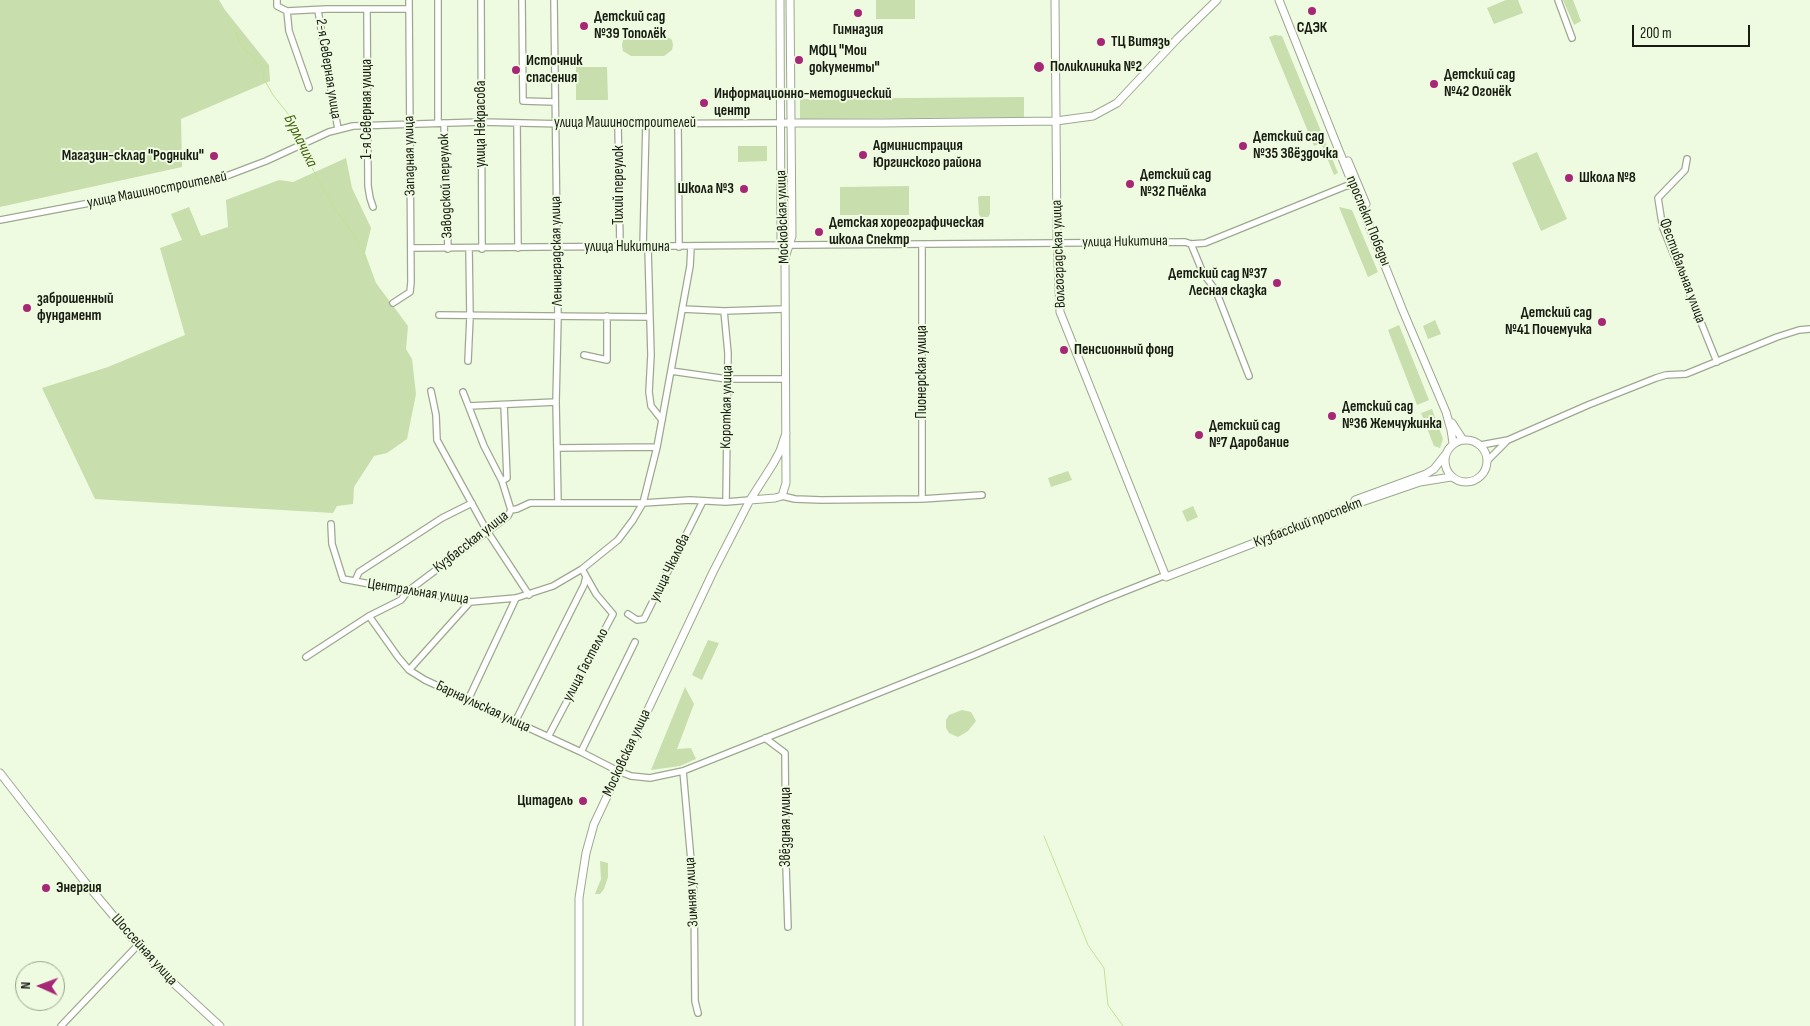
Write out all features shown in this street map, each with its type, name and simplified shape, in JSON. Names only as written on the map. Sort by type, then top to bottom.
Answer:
[{"type":"main road","name":"Московская улица","points":[[780,0],[781,122],[789,246]]},
{"type":"main road","name":"Московская улица","points":[[782,496],[786,483],[785,258],[792,236],[790,0]]},
{"type":"main road","name":"Волгоградская улица","points":[[1055,0],[1060,305],[1062,321],[1167,575]]},
{"type":"main road","points":[[1059,0],[1058,119],[1095,112],[1114,101],[1174,36],[1212,0]]},
{"type":"main road","name":"улица Машиностроителей","points":[[781,122],[1058,119],[1093,116],[1116,104],[1177,39],[1217,0]]},
{"type":"main road","points":[[1281,0],[1358,184],[1450,419],[1462,440]]},
{"type":"main road","name":"проспект Победы","points":[[1281,0],[1403,311],[1446,412],[1453,443]]},
{"type":"main road","name":"Московская улица","points":[[579,1026],[578,919],[580,883],[594,824],[713,572],[750,500],[780,451],[786,433]]},
{"type":"main road","points":[[1167,575],[1380,490],[1426,474],[1434,469],[1453,443],[1462,440],[1471,440],[1481,445],[1487,460],[1483,474],[1471,482],[1464,483],[1451,477],[1445,466],[1445,455]]},
{"type":"main road","points":[[773,464],[779,461],[784,462],[786,465]]},
{"type":"main road","name":"Кузбасский проспект","points":[[1167,575],[1353,505],[1420,482],[1451,477]]},
{"type":"main road","points":[[757,488],[757,495],[762,500]]},
{"type":"main road","points":[[750,500],[782,496]]},
{"type":"main road","name":"Шоссейная улица","points":[[0,773],[85,882],[138,945],[187,996],[220,1026]]},
{"type":"street","points":[[277,0],[277,6],[287,11],[408,9]]},
{"type":"street","name":"Западная улица","points":[[393,303],[410,292],[412,248],[409,0]]},
{"type":"street","name":"Заводской переулок","points":[[438,0],[438,123]]},
{"type":"street","name":"улица Некрасова","points":[[481,0],[482,249]]},
{"type":"street","points":[[522,0],[523,101],[555,102]]},
{"type":"street","name":"Ленинградская улица","points":[[554,0],[558,503]]},
{"type":"street","points":[[1558,0],[1572,38]]},
{"type":"street","name":"2-я Северная улица","points":[[318,10],[338,129]]},
{"type":"street","name":"1-я Северная улица","points":[[367,10],[368,186],[373,207]]},
{"type":"street","points":[[287,11],[289,31],[309,88]]},
{"type":"street","points":[[646,122],[645,247],[651,355],[649,392],[651,406],[662,420]]},
{"type":"street","name":"улица Машиностроителей","points":[[0,220],[221,178],[266,161],[294,146],[324,134],[338,129],[367,124],[781,122]]},
{"type":"street","name":"Заводской переулок","points":[[444,123],[448,249]]},
{"type":"street","points":[[517,123],[518,248]]},
{"type":"street","name":"Тихий переулок","points":[[618,123],[620,247]]},
{"type":"street","points":[[678,123],[679,247]]},
{"type":"street","name":"Фестивальная улица","points":[[1687,159],[1685,170],[1658,198],[1660,217],[1717,362]]},
{"type":"street","name":"улица Никитина","points":[[412,248],[482,249],[1185,242],[1191,244],[1205,243],[1346,186],[1353,185]]},
{"type":"street","points":[[1191,244],[1202,273],[1216,292],[1249,376]]},
{"type":"street","name":"Пионерская улица","points":[[922,245],[922,499]]},
{"type":"street","name":"Центральная улица","points":[[331,524],[332,544],[342,579],[408,591],[426,592],[470,602],[516,598],[553,586],[582,569],[618,540],[643,503],[657,447],[690,266],[691,247]]},
{"type":"street","points":[[468,248],[470,317],[468,361]]},
{"type":"street","points":[[682,309],[724,312],[784,309]]},
{"type":"street","name":"Короткая улица","points":[[724,312],[728,353],[726,502]]},
{"type":"street","points":[[439,316],[650,317]]},
{"type":"street","points":[[584,356],[607,360],[607,316]]},
{"type":"street","points":[[1481,445],[1508,440],[1636,385],[1666,375],[1686,374],[1777,337],[1799,330],[1810,329]]},
{"type":"street","points":[[671,371],[727,380],[785,379]]},
{"type":"street","points":[[431,391],[436,415],[438,440],[487,531],[529,595]]},
{"type":"street","points":[[463,392],[484,446],[502,481],[511,510]]},
{"type":"street","points":[[469,406],[556,402]]},
{"type":"street","points":[[502,481],[507,478],[504,405]]},
{"type":"street","points":[[1487,460],[1508,440]]},
{"type":"street","points":[[557,448],[657,447]]},
{"type":"street","points":[[782,496],[812,500],[922,499],[982,495]]},
{"type":"street","name":"Кузбасская улица","points":[[306,657],[369,616],[401,600],[408,591],[508,516],[511,510],[530,503],[643,503],[690,500],[726,502],[750,500]]},
{"type":"street","name":"улица Чкалова","points":[[628,614],[636,620],[644,620],[703,501]]},
{"type":"street","points":[[356,581],[359,572],[442,518],[472,503]]},
{"type":"street","name":"улица Гастелло","points":[[548,737],[613,614],[596,594],[582,569]]},
{"type":"street","name":"Барнаульская улица","points":[[369,616],[398,657],[410,670],[425,680],[618,771],[631,776],[650,778],[683,771],[1060,620],[1167,575]]},
{"type":"street","points":[[515,722],[584,585],[586,577]]},
{"type":"street","points":[[468,700],[516,598]]},
{"type":"street","points":[[410,670],[470,602]]},
{"type":"street","points":[[581,752],[635,642]]},
{"type":"street","name":"Звёздная улица","points":[[765,738],[785,753],[788,927]]},
{"type":"street","name":"Зимняя улица","points":[[683,771],[694,894],[695,1001],[698,1013]]},
{"type":"street","points":[[61,1026],[138,945]]},
{"type":"green space","points":[[0,0],[219,0],[269,65],[270,81],[181,119],[182,167],[0,207]]},
{"type":"green space","points":[[876,0],[915,0],[915,19],[876,19]]},
{"type":"green space","points":[[1506,0],[1518,0],[1523,13],[1494,24],[1487,8]]},
{"type":"green space","points":[[1563,0],[1573,0],[1581,21],[1574,25]]},
{"type":"green space","points":[[629,34],[664,34],[672,40],[672,50],[664,56],[631,56],[623,51],[622,45],[623,40]]},
{"type":"green space","points":[[1275,35],[1282,36],[1338,173],[1334,175],[1321,143],[1314,146],[1269,37]]},
{"type":"green space","points":[[576,67],[607,67],[608,100],[576,100]]},
{"type":"green space","points":[[1024,97],[1024,117],[800,119],[800,99]]},
{"type":"green space","points":[[738,146],[767,146],[767,161],[738,162]]},
{"type":"green space","points":[[1537,152],[1567,219],[1541,231],[1512,163]]},
{"type":"green space","points":[[346,158],[352,188],[371,228],[365,253],[376,283],[408,326],[406,349],[412,359],[416,394],[407,439],[387,453],[374,456],[354,487],[353,504],[337,506],[333,513],[95,499],[42,388],[108,367],[185,335],[160,248],[182,240],[171,214],[189,207],[201,236],[228,227],[226,200],[279,180],[293,182]]},
{"type":"green space","points":[[909,186],[909,215],[840,215],[840,187]]},
{"type":"green space","points":[[990,196],[990,214],[988,217],[981,217],[979,215],[978,197]]},
{"type":"green space","points":[[1339,207],[1352,210],[1378,272],[1368,277]]},
{"type":"green space","points":[[1435,320],[1441,334],[1428,339],[1423,326]]},
{"type":"green space","points":[[1399,325],[1429,400],[1417,405],[1388,330]]},
{"type":"green space","points":[[1432,409],[1443,439],[1440,448],[1434,446],[1421,413]]},
{"type":"green space","points":[[1068,471],[1072,480],[1051,487],[1048,478]]},
{"type":"green space","points":[[1193,506],[1198,517],[1187,522],[1182,511]]},
{"type":"green space","points":[[708,640],[719,643],[702,680],[692,675]]},
{"type":"green space","points":[[685,687],[694,704],[677,749],[691,748],[696,759],[680,766],[651,770]]},
{"type":"green space","points":[[962,710],[971,712],[976,721],[968,731],[958,737],[949,733],[946,728],[946,720],[949,715]]},
{"type":"green space","points":[[600,861],[608,863],[608,877],[604,889],[600,894],[595,894],[601,879]]},
{"type":"waterway","name":"Бурлачиха","points":[[233,28],[242,47],[262,66],[264,79],[273,95],[293,120],[303,141]]},
{"type":"waterway","name":"Бурлачиха","points":[[304,145],[310,164],[331,203],[359,242],[365,258]]},
{"type":"waterway","points":[[1044,836],[1088,945],[1104,968],[1108,1005],[1123,1026]]},
{"type":"place","name":"СДЭК","points":[[1312,11]]},
{"type":"place","name":"Гимназия","points":[[858,13]]},
{"type":"place","name":"Детский сад №39 Тополёк","points":[[584,26]]},
{"type":"place","name":"ТЦ Витязь","points":[[1101,42]]},
{"type":"place","name":"МФЦ \"Мои документы\"","points":[[799,60]]},
{"type":"place","name":"Поликлиника №2","points":[[1039,67]]},
{"type":"place","name":"Источник спасения","points":[[516,70]]},
{"type":"place","name":"Детский сад №42 Огонёк","points":[[1434,84]]},
{"type":"place","name":"Информационно-методический центр","points":[[704,103]]},
{"type":"place","name":"Детский сад №35 Звёздочка","points":[[1243,146]]},
{"type":"place","name":"Администрация Юргинского района","points":[[863,155]]},
{"type":"place","name":"Магазин-склад \"Родники\"","points":[[214,156]]},
{"type":"place","name":"Школа №8","points":[[1569,178]]},
{"type":"place","name":"Детский сад №32 Пчёлка","points":[[1130,184]]},
{"type":"place","name":"Школа №3","points":[[744,189]]},
{"type":"place","name":"Детская хореографическая школа Спектр","points":[[819,232]]},
{"type":"place","name":"Детский сад №37 Лесная сказка","points":[[1277,283]]},
{"type":"place","name":"заброшенный фундамент","points":[[27,308]]},
{"type":"place","name":"Детский сад №41 Почемучка","points":[[1602,322]]},
{"type":"place","name":"Пенсионный фонд","points":[[1064,350]]},
{"type":"place","name":"Детский сад №36 Жемчужинка","points":[[1332,416]]},
{"type":"place","name":"Детский сад №7 Дарование","points":[[1199,435]]},
{"type":"place","name":"Цитадель","points":[[583,801]]},
{"type":"place","name":"Энергия","points":[[46,888]]}]
